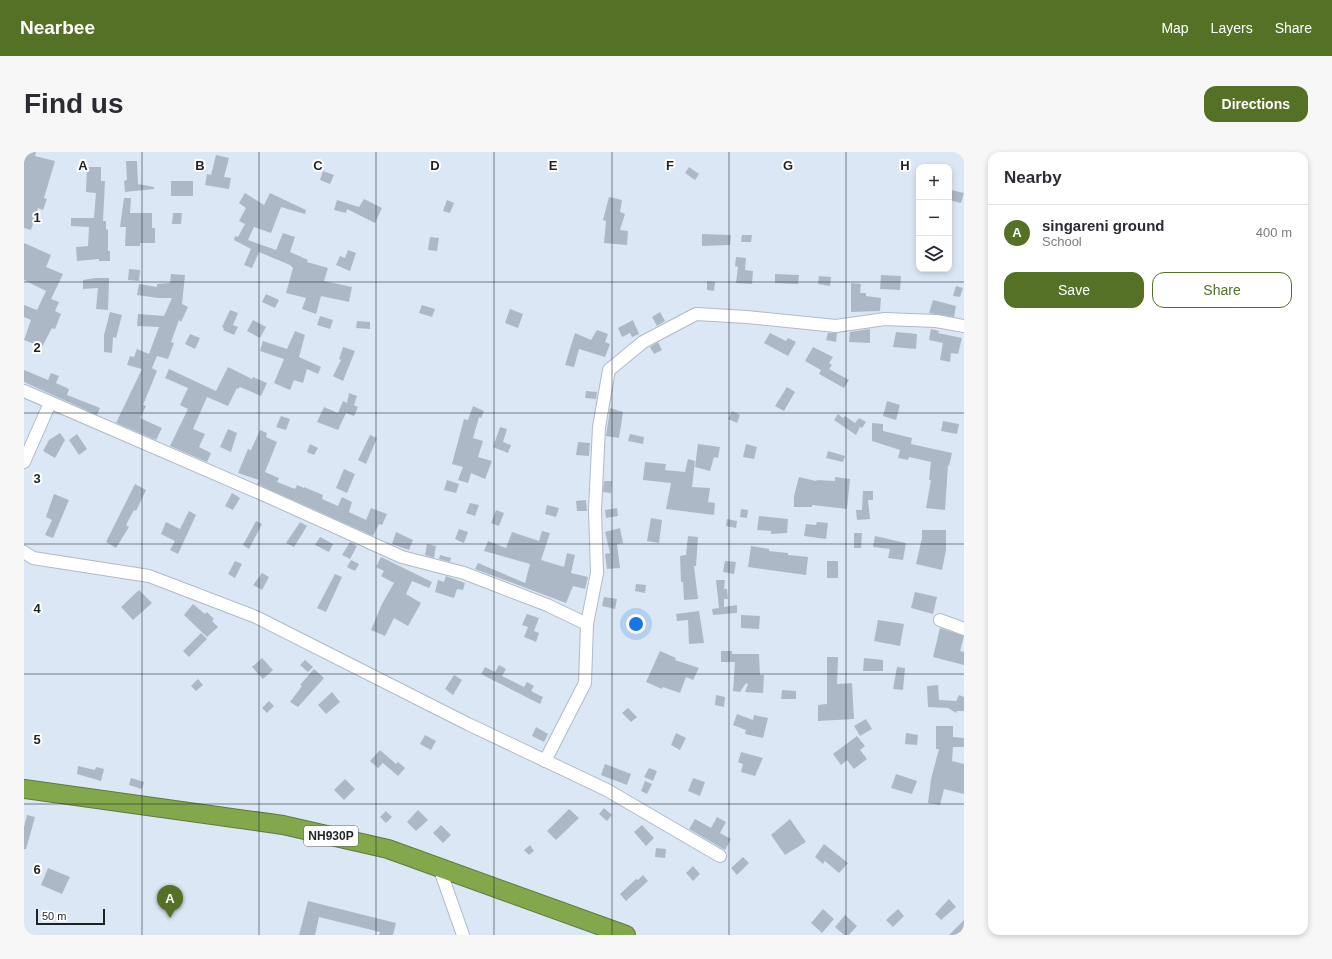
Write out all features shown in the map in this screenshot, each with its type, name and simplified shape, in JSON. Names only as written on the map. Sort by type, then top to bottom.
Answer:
[{"type":"highway","name":"NH930P","points":[[24,789],[282,825],[388,849],[626,935]]},
{"type":"street","points":[[545,761],[585,683],[587,624],[597,573],[595,510],[599,427],[609,370],[643,342],[696,314],[747,317],[836,326],[885,319],[936,322],[964,326]]},
{"type":"street","points":[[24,391],[269,497],[402,557],[464,573],[547,605],[587,624]]},
{"type":"street","points":[[24,462],[50,403]]},
{"type":"street","points":[[24,552],[33,558],[149,576],[256,617],[468,724],[607,790],[720,856]]},
{"type":"street","points":[[940,620],[964,629]]},
{"type":"street","points":[[439,867],[463,935]]},
{"type":"building","points":[[24,152],[36,152],[35,156],[55,161],[44,198],[47,199],[43,210],[38,208],[31,230],[24,228]]},
{"type":"building","points":[[216,155],[229,158],[224,177],[231,178],[229,189],[205,185],[207,174],[211,175]]},
{"type":"building","points":[[126,161],[137,161],[138,184],[154,187],[154,189],[125,192],[124,181],[127,180]]},
{"type":"building","points":[[87,167],[101,167],[101,181],[105,181],[103,221],[106,221],[106,229],[108,230],[108,251],[110,251],[110,261],[99,261],[99,259],[77,261],[76,247],[88,246],[89,227],[71,226],[71,218],[94,218],[96,193],[86,192]]},
{"type":"building","points":[[689,167],[699,174],[695,180],[685,173]]},
{"type":"building","points":[[323,171],[334,175],[330,184],[320,180]]},
{"type":"building","points":[[171,181],[193,181],[193,196],[171,196]]},
{"type":"building","points":[[952,190],[964,193],[961,203],[952,201]]},
{"type":"building","points":[[245,193],[264,205],[270,193],[306,210],[305,214],[281,207],[271,233],[254,227],[248,240],[276,250],[283,233],[295,237],[290,252],[308,260],[307,262],[328,268],[324,281],[352,287],[349,302],[321,296],[316,314],[302,309],[306,298],[286,293],[293,268],[290,265],[259,252],[252,268],[244,265],[251,249],[234,240],[235,236],[238,237],[245,224],[239,221],[246,208],[239,203]]},
{"type":"building","points":[[609,197],[622,200],[620,212],[625,214],[620,230],[628,231],[627,245],[604,243],[606,221],[603,220]]},
{"type":"building","points":[[124,198],[131,198],[130,213],[152,213],[152,228],[155,228],[155,243],[140,243],[140,246],[125,246],[126,227],[120,227]]},
{"type":"building","points":[[364,199],[382,208],[375,223],[347,209],[346,213],[334,210],[337,200],[359,207]]},
{"type":"building","points":[[447,200],[454,203],[450,213],[443,211]]},
{"type":"building","points":[[173,213],[182,213],[181,224],[172,224]]},
{"type":"building","points":[[702,234],[731,235],[730,245],[702,246]]},
{"type":"building","points":[[742,235],[752,235],[751,242],[741,242]]},
{"type":"building","points":[[430,237],[439,238],[437,251],[428,250]]},
{"type":"building","points":[[24,243],[51,255],[46,267],[63,274],[51,299],[59,302],[55,311],[61,314],[55,329],[52,328],[42,347],[24,340],[31,320],[24,317],[24,305],[37,310],[46,291],[24,280]]},
{"type":"building","points":[[348,250],[356,253],[350,271],[336,265],[340,256],[345,258]]},
{"type":"building","points":[[736,257],[746,258],[745,270],[753,271],[752,284],[736,283],[738,267],[735,266]]},
{"type":"building","points":[[129,269],[140,270],[139,281],[128,280]]},
{"type":"building","points":[[171,274],[185,275],[182,304],[188,307],[181,322],[179,320],[171,342],[174,343],[168,359],[157,356],[152,368],[157,371],[143,405],[146,406],[140,418],[162,428],[156,440],[116,423],[142,369],[127,365],[130,356],[134,357],[137,349],[149,354],[159,327],[137,326],[138,314],[164,316],[172,298],[137,295],[139,284],[157,287],[157,284],[170,283]]},
{"type":"building","points":[[775,274],[799,275],[798,284],[775,283]]},
{"type":"building","points":[[881,275],[901,276],[900,290],[880,289]]},
{"type":"building","points":[[819,276],[831,277],[830,286],[818,284]]},
{"type":"building","points":[[109,278],[108,310],[96,309],[98,288],[83,289],[83,280]]},
{"type":"building","points":[[707,281],[715,282],[714,291],[707,290]]},
{"type":"building","points":[[851,283],[861,284],[860,293],[866,293],[866,296],[881,298],[880,311],[851,312]]},
{"type":"building","points":[[956,286],[963,288],[960,297],[953,296]]},
{"type":"building","points":[[266,294],[279,300],[275,308],[262,302]]},
{"type":"building","points":[[933,300],[956,306],[954,317],[929,313]]},
{"type":"building","points":[[422,305],[435,309],[432,317],[419,313]]},
{"type":"building","points":[[510,309],[523,314],[518,328],[505,323]]},
{"type":"building","points":[[230,310],[238,313],[233,325],[238,327],[234,335],[223,330],[224,328],[222,327]]},
{"type":"building","points":[[110,312],[122,315],[116,338],[113,337],[112,353],[104,352],[104,335]]},
{"type":"building","points":[[660,312],[665,321],[657,326],[652,317]]},
{"type":"building","points":[[320,316],[333,320],[330,329],[317,325]]},
{"type":"building","points":[[253,320],[266,327],[260,338],[247,331]]},
{"type":"building","points":[[633,320],[639,334],[632,337],[630,333],[622,337],[618,328]]},
{"type":"building","points":[[357,321],[370,322],[370,329],[356,328]]},
{"type":"building","points":[[870,329],[870,343],[849,342],[850,332]]},
{"type":"building","points":[[931,329],[939,331],[938,333],[962,338],[958,354],[951,353],[950,362],[940,360],[943,343],[929,340]]},
{"type":"building","points":[[597,330],[608,334],[605,342],[610,344],[605,357],[579,349],[574,367],[565,365],[575,333],[591,340]]},
{"type":"building","points":[[295,331],[305,335],[299,357],[321,367],[318,374],[307,369],[303,383],[294,380],[290,390],[274,383],[284,359],[260,351],[263,341],[287,349]]},
{"type":"building","points":[[896,332],[917,334],[916,349],[893,347]]},
{"type":"building","points":[[770,333],[786,341],[788,338],[796,342],[788,356],[764,343]]},
{"type":"building","points":[[828,333],[837,333],[836,342],[826,340]]},
{"type":"building","points":[[190,334],[200,338],[195,349],[185,344]]},
{"type":"building","points":[[658,342],[662,350],[654,354],[650,347]]},
{"type":"building","points":[[343,347],[355,351],[343,381],[333,376],[341,360],[339,359]]},
{"type":"building","points":[[813,347],[833,357],[829,363],[832,365],[829,369],[849,380],[844,388],[819,374],[821,370],[805,361]]},
{"type":"building","points":[[228,367],[252,379],[253,377],[267,383],[261,396],[240,387],[238,389],[237,388],[228,406],[207,397],[193,429],[205,434],[199,447],[211,453],[207,462],[170,446],[188,409],[180,405],[188,388],[165,378],[169,369],[216,391]]},
{"type":"building","points":[[24,370],[48,380],[51,373],[59,376],[56,383],[69,389],[67,395],[100,408],[97,415],[24,382]]},
{"type":"building","points":[[787,387],[795,392],[784,411],[775,406]]},
{"type":"building","points":[[586,391],[597,392],[596,399],[585,398]]},
{"type":"building","points":[[349,393],[357,396],[354,405],[358,407],[354,416],[346,413],[338,430],[317,422],[324,407],[338,413],[343,401],[347,403]]},
{"type":"building","points":[[887,401],[900,405],[896,420],[883,416]]},
{"type":"building","points":[[473,406],[484,411],[481,418],[479,417],[473,438],[483,441],[478,457],[492,461],[485,479],[471,473],[468,483],[458,480],[463,467],[452,464],[464,419],[468,420]]},
{"type":"building","points":[[610,408],[623,412],[619,438],[606,436]]},
{"type":"building","points":[[732,411],[740,415],[737,423],[728,419]]},
{"type":"building","points":[[838,414],[843,418],[845,416],[855,423],[859,418],[866,422],[862,428],[857,425],[860,427],[856,435],[834,420]]},
{"type":"building","points":[[281,416],[290,419],[286,430],[276,427]]},
{"type":"building","points":[[943,421],[959,424],[957,434],[941,431]]},
{"type":"building","points":[[872,423],[883,424],[883,431],[912,438],[911,444],[952,453],[949,466],[948,465],[945,510],[926,508],[931,480],[929,480],[931,462],[909,457],[908,460],[898,458],[900,450],[872,441]]},
{"type":"building","points":[[500,427],[507,429],[503,442],[511,445],[508,453],[493,447]]},
{"type":"building","points":[[228,429],[237,433],[231,452],[220,447]]},
{"type":"building","points":[[260,430],[267,433],[266,437],[277,442],[265,472],[279,478],[277,482],[295,489],[297,485],[304,487],[323,495],[322,499],[338,506],[342,497],[352,502],[349,512],[366,520],[371,508],[387,514],[382,525],[379,524],[373,536],[257,484],[259,480],[238,473],[248,449],[251,450]]},
{"type":"building","points":[[60,433],[65,440],[55,458],[43,451],[49,440]]},
{"type":"building","points":[[77,434],[87,449],[79,455],[69,440]]},
{"type":"building","points":[[630,434],[644,437],[643,444],[628,441]]},
{"type":"building","points":[[370,435],[377,438],[366,464],[358,460]]},
{"type":"building","points":[[578,442],[590,443],[589,456],[576,455]]},
{"type":"building","points":[[310,444],[318,448],[314,455],[307,452]]},
{"type":"building","points":[[698,444],[720,447],[718,458],[714,457],[710,471],[695,467]]},
{"type":"building","points":[[746,444],[757,447],[754,459],[743,457]]},
{"type":"building","points":[[828,451],[845,456],[843,462],[826,458]]},
{"type":"building","points":[[688,459],[695,461],[692,487],[710,488],[708,502],[715,503],[714,515],[666,509],[671,483],[643,480],[645,462],[666,464],[665,470],[685,472]]},
{"type":"building","points":[[344,469],[355,474],[347,493],[336,488]]},
{"type":"building","points":[[799,477],[816,481],[835,481],[835,477],[850,479],[847,509],[812,505],[812,507],[794,507],[794,496]]},
{"type":"building","points":[[447,480],[459,484],[456,493],[444,490]]},
{"type":"building","points":[[604,481],[612,481],[611,493],[603,492]]},
{"type":"building","points":[[135,484],[146,490],[136,511],[134,510],[126,525],[129,527],[116,548],[106,542]]},
{"type":"building","points":[[863,491],[873,491],[873,500],[868,500],[870,519],[857,520],[856,510],[862,510]]},
{"type":"building","points":[[232,493],[240,498],[233,510],[225,506]]},
{"type":"building","points":[[54,494],[69,500],[53,538],[45,535],[52,520],[46,517]]},
{"type":"building","points":[[586,500],[587,511],[577,511],[576,501]]},
{"type":"building","points":[[470,503],[479,505],[475,516],[466,513]]},
{"type":"building","points":[[547,505],[559,508],[556,517],[545,514]]},
{"type":"building","points":[[617,508],[618,516],[606,518],[605,510]]},
{"type":"building","points":[[741,509],[748,510],[747,518],[740,517]]},
{"type":"building","points":[[496,510],[504,513],[499,526],[491,523]]},
{"type":"building","points":[[189,511],[196,515],[178,554],[170,550],[175,541],[161,534],[166,522],[180,529]]},
{"type":"building","points":[[759,516],[788,519],[787,533],[771,534],[771,531],[757,530]]},
{"type":"building","points":[[651,518],[662,520],[659,543],[647,541]]},
{"type":"building","points":[[727,519],[737,521],[736,528],[726,526]]},
{"type":"building","points":[[256,521],[262,524],[249,549],[243,545]]},
{"type":"building","points":[[300,522],[307,526],[294,547],[286,543]]},
{"type":"building","points":[[817,522],[828,523],[826,539],[804,536],[806,524],[816,525]]},
{"type":"building","points":[[620,528],[623,543],[617,544],[620,568],[607,569],[605,554],[610,553],[605,532]]},
{"type":"building","points":[[459,529],[468,532],[464,543],[455,539]]},
{"type":"building","points":[[922,530],[946,530],[946,550],[942,570],[916,564],[922,538]]},
{"type":"building","points":[[542,531],[550,533],[541,560],[564,567],[567,553],[575,555],[571,573],[588,577],[585,589],[573,586],[566,603],[475,569],[478,563],[525,583],[530,564],[484,551],[488,541],[506,548],[512,532],[539,541]]},
{"type":"building","points":[[396,532],[413,540],[409,550],[392,544]]},
{"type":"building","points":[[854,533],[862,533],[861,548],[854,548]]},
{"type":"building","points":[[688,536],[698,537],[696,566],[694,566],[698,599],[684,600],[683,582],[681,582],[680,556],[686,555]]},
{"type":"building","points":[[875,536],[906,543],[903,560],[888,558],[890,549],[873,547]]},
{"type":"building","points":[[320,537],[333,544],[329,552],[315,545]]},
{"type":"building","points":[[350,542],[357,546],[350,559],[342,555]]},
{"type":"building","points":[[427,544],[436,546],[434,558],[425,555]]},
{"type":"building","points":[[751,546],[769,549],[769,551],[788,553],[788,555],[808,557],[806,575],[748,567]]},
{"type":"building","points":[[440,555],[451,558],[450,562],[439,559]]},
{"type":"building","points":[[381,557],[432,582],[429,588],[412,581],[406,594],[421,603],[408,626],[394,618],[385,636],[371,630],[382,604],[394,583],[381,576],[384,571],[376,567]]},
{"type":"building","points":[[351,560],[359,564],[355,571],[347,567]]},
{"type":"building","points":[[235,561],[242,564],[235,578],[228,574]]},
{"type":"building","points":[[725,561],[736,562],[734,574],[723,572]]},
{"type":"building","points":[[827,561],[838,561],[838,578],[827,578]]},
{"type":"building","points":[[262,573],[269,577],[262,590],[253,585]]},
{"type":"building","points":[[335,574],[342,577],[326,612],[317,608]]},
{"type":"building","points":[[446,576],[465,583],[463,590],[457,589],[454,598],[435,592],[438,580],[444,582]]},
{"type":"building","points":[[716,580],[725,580],[724,589],[727,589],[728,599],[724,599],[724,607],[737,605],[737,613],[713,615],[712,609],[719,608]]},
{"type":"building","points":[[636,584],[646,585],[645,593],[635,591]]},
{"type":"building","points":[[139,590],[152,603],[133,620],[121,607]]},
{"type":"building","points":[[915,592],[937,597],[933,614],[911,608]]},
{"type":"building","points":[[604,597],[617,599],[615,609],[602,606]]},
{"type":"building","points":[[193,604],[205,614],[207,612],[214,619],[212,621],[218,627],[207,637],[184,615]]},
{"type":"building","points":[[699,611],[704,643],[689,644],[688,620],[677,621],[676,614]]},
{"type":"building","points":[[527,614],[539,618],[534,631],[539,633],[536,642],[524,637],[528,627],[522,625]]},
{"type":"building","points":[[741,615],[760,616],[759,629],[741,628]]},
{"type":"building","points":[[878,620],[904,624],[900,646],[874,641]]},
{"type":"building","points":[[940,628],[964,636],[960,651],[964,652],[964,665],[933,657]]},
{"type":"building","points":[[201,633],[207,639],[189,657],[183,651]]},
{"type":"building","points":[[660,651],[676,658],[675,660],[699,668],[693,680],[686,677],[680,693],[663,687],[662,689],[646,682]]},
{"type":"building","points":[[721,651],[732,651],[732,654],[759,654],[760,675],[764,675],[763,693],[745,692],[748,684],[746,683],[740,692],[733,691],[735,662],[721,662]]},
{"type":"building","points":[[827,657],[838,657],[837,684],[852,683],[854,719],[818,721],[818,705],[827,704]]},
{"type":"building","points":[[262,658],[273,670],[263,679],[252,667]]},
{"type":"building","points":[[864,658],[883,660],[883,671],[863,671]]},
{"type":"building","points":[[305,660],[313,667],[308,672],[300,665]]},
{"type":"building","points":[[499,665],[506,669],[502,676],[524,687],[527,682],[534,686],[531,691],[543,697],[540,704],[481,674],[485,667],[495,672]]},
{"type":"building","points":[[897,667],[905,668],[903,690],[893,689]]},
{"type":"building","points":[[314,669],[324,678],[298,707],[290,702],[302,686],[300,685]]},
{"type":"building","points":[[454,675],[462,680],[453,695],[445,689]]},
{"type":"building","points":[[198,679],[203,685],[196,691],[191,686]]},
{"type":"building","points":[[938,685],[939,700],[956,701],[959,695],[964,697],[964,711],[957,711],[956,713],[948,708],[928,707],[927,686]]},
{"type":"building","points":[[782,690],[796,691],[796,699],[781,699]]},
{"type":"building","points":[[332,692],[340,702],[326,714],[318,705]]},
{"type":"building","points":[[716,695],[725,697],[724,707],[715,705]]},
{"type":"building","points":[[269,701],[274,706],[267,713],[262,708]]},
{"type":"building","points":[[628,708],[637,717],[631,722],[622,713]]},
{"type":"building","points":[[737,714],[753,720],[754,715],[768,718],[763,738],[745,734],[746,730],[733,725]]},
{"type":"building","points":[[866,719],[872,729],[860,736],[854,726]]},
{"type":"building","points":[[936,726],[953,726],[953,737],[964,738],[964,747],[953,747],[952,761],[964,764],[964,794],[944,789],[940,805],[928,803],[931,779],[939,749],[936,749]]},
{"type":"building","points":[[536,727],[548,734],[544,742],[532,736]]},
{"type":"building","points":[[676,733],[686,738],[680,750],[671,745]]},
{"type":"building","points":[[906,733],[918,735],[917,745],[905,744]]},
{"type":"building","points":[[425,735],[436,741],[431,750],[420,744]]},
{"type":"building","points":[[857,736],[865,746],[860,750],[867,759],[854,769],[847,760],[841,765],[833,754]]},
{"type":"building","points":[[380,750],[396,764],[398,762],[405,768],[398,776],[383,763],[378,768],[370,761]]},
{"type":"building","points":[[741,752],[763,758],[755,776],[741,772],[743,764],[738,762]]},
{"type":"building","points":[[605,764],[631,774],[627,785],[601,775]]},
{"type":"building","points":[[78,766],[95,770],[96,767],[104,769],[101,781],[77,774]]},
{"type":"building","points":[[649,768],[657,771],[653,781],[644,777]]},
{"type":"building","points":[[896,774],[917,781],[912,794],[891,788]]},
{"type":"building","points":[[131,778],[144,782],[142,789],[129,785]]},
{"type":"building","points":[[693,778],[705,782],[700,796],[688,791]]},
{"type":"building","points":[[345,779],[355,789],[344,800],[334,790]]},
{"type":"building","points":[[645,781],[652,784],[647,794],[641,791]]},
{"type":"building","points":[[604,808],[612,815],[607,821],[599,814]]},
{"type":"building","points":[[569,809],[579,818],[556,840],[547,831]]},
{"type":"building","points":[[418,810],[428,820],[416,831],[407,822]]},
{"type":"building","points":[[386,811],[392,817],[386,823],[380,817]]},
{"type":"building","points":[[27,815],[35,817],[26,849],[24,849],[24,827]]},
{"type":"building","points":[[717,817],[726,822],[720,833],[731,839],[725,850],[689,829],[695,819],[711,828]]},
{"type":"building","points":[[790,819],[806,842],[785,855],[771,835]]},
{"type":"building","points":[[441,825],[451,835],[443,843],[433,833]]},
{"type":"building","points":[[642,825],[654,838],[646,846],[634,832]]},
{"type":"building","points":[[824,844],[848,863],[839,873],[825,861],[823,864],[815,857]]},
{"type":"building","points":[[530,845],[534,851],[529,855],[524,850]]},
{"type":"building","points":[[656,848],[666,849],[665,858],[655,857]]},
{"type":"building","points":[[743,857],[749,863],[737,875],[731,868]]},
{"type":"building","points":[[693,866],[700,874],[693,881],[686,873]]},
{"type":"building","points":[[48,868],[70,877],[62,894],[41,885]]},
{"type":"building","points":[[643,875],[648,881],[626,901],[620,894],[636,879],[638,880]]},
{"type":"building","points":[[949,899],[956,907],[941,920],[935,914]]},
{"type":"building","points":[[308,901],[396,923],[393,935],[379,935],[380,932],[319,917],[315,935],[299,935]]},
{"type":"building","points":[[823,909],[834,919],[822,933],[811,923]]},
{"type":"building","points":[[898,909],[904,916],[893,927],[886,920]]},
{"type":"building","points":[[845,915],[857,926],[849,935],[844,935],[835,927]]},
{"type":"building","points":[[964,920],[964,935],[949,935]]},
{"type":"place","name":"singareni ground","points":[[170,918]]}]
